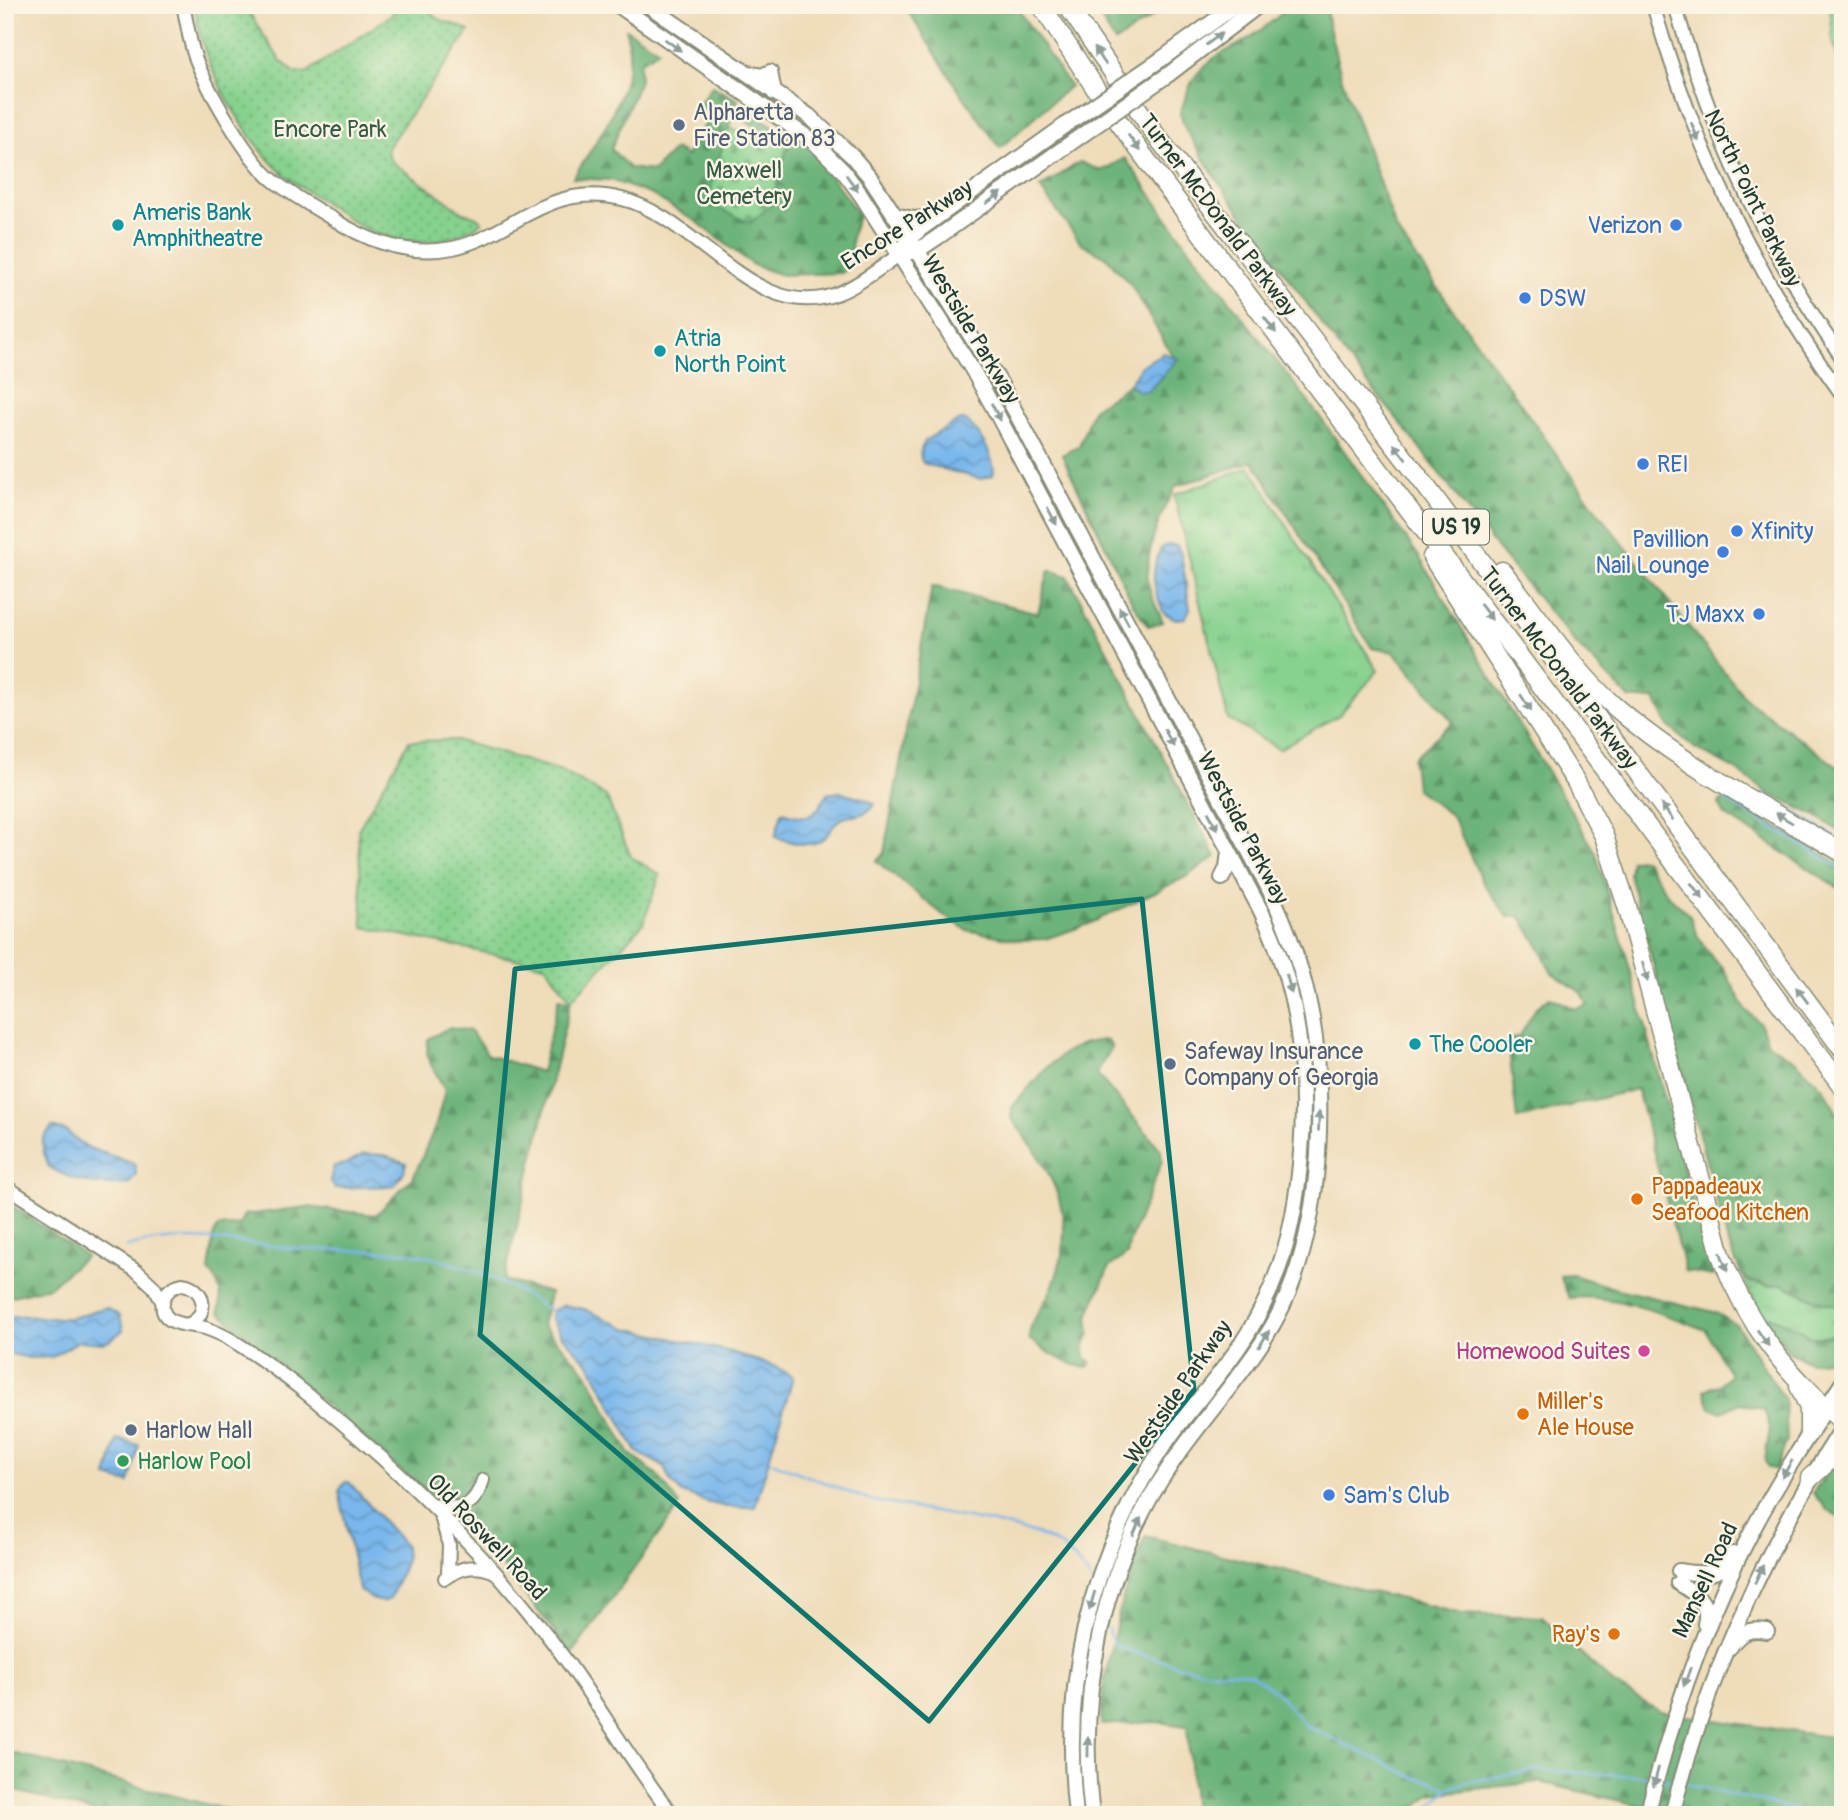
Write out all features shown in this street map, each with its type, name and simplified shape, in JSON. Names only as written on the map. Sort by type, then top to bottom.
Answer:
[{"type":"highway","name":"Turner McDonald Parkway","points":[[1041,5],[1122,126],[1843,1087]]},
{"type":"highway","name":"Turner McDonald Parkway","points":[[1067,5],[1149,125],[1424,485],[1843,1050]]},
{"type":"highway","points":[[1424,485],[1474,535],[1587,678],[1614,706],[1685,758],[1843,853]]},
{"type":"highway","points":[[1401,499],[1448,583],[1571,773],[1600,826],[1627,906],[1721,1255],[1747,1313],[1770,1348],[1794,1377],[1843,1425]]},
{"type":"highway","points":[[1794,1377],[1809,1408],[1810,1433]]},
{"type":"highway","points":[[1810,1478],[1843,1452]]},
{"type":"main road","name":"Westside Parkway","points":[[618,5],[814,142],[853,183],[985,391],[1261,911],[1278,949],[1297,1020],[1303,1063],[1304,1113],[1297,1200],[1286,1252],[1261,1311],[1234,1354],[1158,1456],[1124,1515],[1103,1566],[1086,1622],[1075,1680],[1072,1763],[1076,1815]]},
{"type":"main road","name":"Westside Parkway","points":[[648,5],[740,69],[762,76],[770,72],[774,93],[808,116],[842,145],[870,177],[981,350],[1275,902],[1292,943],[1313,1018],[1319,1063],[1320,1115],[1315,1186],[1305,1242],[1276,1320],[1163,1476],[1137,1525],[1109,1598],[1096,1652],[1089,1706],[1088,1775],[1092,1815]]},
{"type":"main road","name":"Encore Parkway","points":[[913,244],[938,217],[1236,5]]},
{"type":"main road","name":"Encore Parkway","points":[[913,244],[938,237],[1168,74],[1259,5]]},
{"type":"main road","points":[[894,215],[914,219],[938,217]]},
{"type":"main road","points":[[933,276],[933,259],[938,237]]},
{"type":"main road","points":[[913,244],[899,254],[916,266],[955,325],[981,350]]},
{"type":"main road","points":[[1222,878],[1227,868],[1228,849]]},
{"type":"main road","name":"Mansell Road","points":[[1647,1815],[1666,1740],[1696,1653],[1727,1583],[1761,1513],[1843,1382]]},
{"type":"main road","name":"Mansell Road","points":[[1672,1815],[1690,1747],[1719,1663],[1760,1570],[1810,1478],[1843,1425]]},
{"type":"main road","points":[[1696,1653],[1707,1614],[1704,1604],[1678,1577],[1707,1574],[1724,1568],[1747,1526],[1761,1513]]},
{"type":"main road","points":[[1719,1663],[1740,1635],[1755,1629],[1767,1631]]},
{"type":"street","name":"Encore Parkway","points":[[183,5],[193,54],[203,78],[254,161],[274,181],[329,217],[350,230],[390,247],[434,251],[454,248],[475,241],[527,212],[552,202],[595,197],[620,198],[646,206],[666,217],[753,283],[785,298],[824,298],[840,293],[899,254]]},
{"type":"street","name":"North Point Parkway","points":[[1653,5],[1681,96],[1733,217],[1783,307],[1843,396]]},
{"type":"street","name":"North Point Parkway","points":[[1675,5],[1701,89],[1738,178],[1790,278],[1843,359]]},
{"type":"street","name":"Old Roswell Road","points":[[5,1186],[138,1272],[154,1287],[168,1319],[177,1324],[222,1334],[280,1373],[320,1405],[435,1509],[495,1572],[568,1662],[620,1743],[673,1815]]},
{"type":"street","name":"Old Roswell Road","points":[[138,1272],[179,1285],[188,1285],[197,1290],[203,1307],[222,1334]]},
{"type":"street","points":[[163,1303],[170,1289],[179,1285]]},
{"type":"street","points":[[186,1325],[197,1319],[203,1307]]},
{"type":"street","points":[[483,1480],[477,1495],[467,1506],[435,1509],[449,1545],[446,1576],[465,1567],[482,1567],[495,1572]]},
{"type":"highlighted area","points":[[1142,899],[1194,1390],[929,1721],[480,1335],[515,969]]},
{"type":"green space","name":"Encore Park","points":[[194,5],[244,5],[280,60],[294,72],[306,73],[386,19],[402,5],[426,5],[439,19],[469,31],[389,145],[387,152],[391,161],[461,211],[477,217],[482,222],[448,238],[398,240],[360,226],[288,177],[260,148],[222,89],[202,42]]},
{"type":"green space","points":[[904,5],[1015,5],[1070,86],[1000,148]]},
{"type":"green space","points":[[1092,5],[1169,5],[1115,42]]},
{"type":"green space","points":[[1291,5],[1326,5],[1341,76],[1397,231],[1597,511],[1746,699],[1843,771],[1843,834],[1696,749],[1668,726],[1655,699],[1630,699],[1577,645],[1498,550],[1346,357],[1217,180],[1185,128],[1180,113],[1190,87],[1208,63],[1259,31]]},
{"type":"green space","points":[[1830,5],[1843,5],[1843,75],[1833,41]]},
{"type":"green space","points":[[626,29],[659,50],[640,62],[640,80],[611,149],[629,168],[653,171],[675,149],[686,156],[709,118],[697,107],[712,86],[738,100],[712,181],[771,205],[788,144],[785,137],[775,138],[742,118],[746,109],[812,150],[859,215],[852,239],[853,264],[842,273],[782,275],[753,265],[697,222],[652,195],[611,180],[573,178],[608,120],[622,89],[629,57]]},
{"type":"green space","name":"Maxwell Cemetery","points":[[728,128],[788,144],[771,205],[750,223],[709,204],[712,181]]},
{"type":"green space","points":[[1125,158],[1186,244],[1320,417],[1418,555],[1595,851],[1625,951],[1713,1276],[1685,1271],[1637,1089],[1517,1119],[1508,1040],[1520,1036],[1536,1008],[1550,997],[1576,1009],[1588,1005],[1582,993],[1551,972],[1521,917],[1508,917],[1483,883],[1452,816],[1416,789],[1413,758],[1453,722],[1394,652],[1372,648],[1253,461],[1176,486],[1155,532],[1149,557],[1150,591],[1163,622],[1148,626],[1133,604],[1062,455],[1079,446],[1093,409],[1172,355],[1131,285],[1106,257],[1081,243],[1040,188],[1080,162],[1101,171]]},
{"type":"green space","points":[[1250,467],[1378,671],[1339,715],[1279,749],[1228,719],[1174,495]]},
{"type":"green space","points":[[1049,570],[1068,576],[1216,857],[1184,878],[1089,924],[1045,939],[1018,940],[967,930],[946,917],[876,861],[884,853],[932,586],[1038,613]]},
{"type":"green space","points":[[456,740],[561,771],[606,796],[631,857],[660,875],[643,924],[571,1000],[545,965],[363,927],[358,830],[409,741]]},
{"type":"green space","points":[[1721,800],[1734,802],[1843,866],[1843,891],[1725,815],[1719,804]]},
{"type":"green space","points":[[1644,859],[1668,895],[1690,916],[1696,933],[1713,959],[1722,966],[1746,1010],[1760,1023],[1768,1043],[1796,1061],[1824,1089],[1843,1124],[1843,1307],[1818,1301],[1782,1284],[1769,1286],[1748,1281],[1740,1271],[1728,1243],[1629,874],[1631,860]]},
{"type":"green space","points":[[559,998],[571,1000],[504,1280],[550,1293],[542,1325],[587,1373],[629,1453],[657,1475],[680,1505],[572,1654],[486,1545],[219,1312],[220,1290],[209,1271],[214,1234],[218,1227],[239,1225],[244,1215],[307,1207],[376,1215],[414,1176],[436,1125],[445,1090],[427,1057],[428,1039],[450,1027],[470,1031],[488,1055],[541,1072]]},
{"type":"green space","points":[[1108,1041],[1111,1046],[1097,1074],[1161,1150],[1162,1161],[1129,1243],[1127,1255],[1109,1267],[1088,1316],[1090,1333],[1084,1348],[1085,1358],[1091,1363],[1087,1368],[1049,1353],[1029,1339],[1031,1326],[1051,1290],[1060,1264],[1064,1241],[1063,1219],[1051,1178],[1011,1118],[1012,1107],[1045,1069],[1067,1051],[1085,1043]]},
{"type":"green space","points":[[5,1201],[86,1256],[49,1287],[5,1298]]},
{"type":"green space","points":[[1740,1271],[1748,1281],[1769,1286],[1782,1284],[1818,1301],[1843,1307],[1843,1341],[1833,1335],[1812,1338],[1801,1330],[1769,1316],[1765,1323]]},
{"type":"green space","points":[[1573,1275],[1617,1289],[1714,1312],[1737,1325],[1785,1400],[1787,1440],[1776,1470],[1768,1467],[1765,1461],[1770,1428],[1764,1409],[1740,1403],[1722,1412],[1710,1408],[1704,1390],[1720,1385],[1730,1375],[1706,1330],[1621,1302],[1586,1297],[1569,1298],[1560,1276]]},
{"type":"green space","points":[[1769,1316],[1801,1330],[1812,1338],[1833,1335],[1843,1341],[1842,1358],[1809,1362],[1789,1352],[1765,1323]]},
{"type":"green space","points":[[1843,1461],[1843,1518],[1827,1510],[1813,1493],[1831,1465]]},
{"type":"green space","points":[[1145,1536],[1462,1614],[1542,1617],[1614,1684],[1661,1712],[1843,1739],[1843,1815],[1682,1815],[1539,1782],[1430,1794],[1409,1815],[1194,1815],[1187,1726],[1156,1722],[1101,1725],[1104,1682],[1122,1600]]},
{"type":"green space","points":[[5,1751],[247,1815],[105,1815],[5,1788]]},
{"type":"water","points":[[1163,353],[1178,359],[1148,391],[1138,391],[1129,384],[1141,366]]},
{"type":"water","points":[[963,420],[974,428],[985,444],[994,469],[993,475],[981,479],[923,463],[921,451],[926,440]]},
{"type":"water","points":[[1177,546],[1181,554],[1190,609],[1185,618],[1176,619],[1164,613],[1155,588],[1155,564],[1162,547]]},
{"type":"water","points":[[840,792],[875,804],[862,814],[841,819],[827,835],[815,843],[802,844],[775,837],[782,812],[799,816],[810,815],[827,794]]},
{"type":"water","points":[[52,1127],[66,1131],[86,1147],[135,1164],[136,1175],[128,1184],[97,1184],[68,1177],[49,1167],[43,1150],[43,1138]]},
{"type":"water","points":[[364,1154],[385,1155],[406,1163],[404,1172],[394,1186],[335,1188],[330,1181],[334,1166],[345,1164]]},
{"type":"water","points":[[564,1305],[584,1309],[626,1328],[731,1352],[776,1367],[793,1377],[755,1507],[727,1507],[682,1493],[670,1481],[664,1467],[637,1452],[590,1365],[561,1335],[551,1318],[552,1311]]},
{"type":"water","points":[[107,1308],[120,1316],[123,1330],[109,1341],[79,1341],[52,1357],[30,1358],[5,1353],[5,1318],[68,1318]]},
{"type":"water","name":"Harlow Pool","points":[[117,1439],[139,1445],[129,1483],[107,1477]]},
{"type":"water","points":[[345,1482],[349,1482],[405,1546],[406,1560],[390,1599],[383,1602],[372,1599],[359,1590],[339,1491]]},
{"type":"waterway","points":[[1764,794],[1843,841]]},
{"type":"waterway","points":[[1725,800],[1843,869]]},
{"type":"waterway","points":[[127,1247],[147,1242],[188,1239],[306,1249],[404,1252],[480,1273],[552,1311]]},
{"type":"waterway","points":[[769,1461],[869,1500],[994,1523],[1036,1534],[1060,1545],[1076,1560],[1092,1582]]},
{"type":"waterway","points":[[1107,1628],[1115,1646],[1180,1666],[1214,1672],[1250,1674],[1276,1691],[1306,1726],[1419,1779],[1433,1781],[1448,1789]]},
{"type":"waterway","points":[[1421,1815],[1448,1789],[1467,1782],[1536,1770],[1653,1777]]},
{"type":"waterway","points":[[1663,1779],[1677,1782]]},
{"type":"waterway","points":[[1687,1784],[1818,1815]]},
{"type":"place","name":"Alpharetta Fire Station 83","points":[[679,125]]},
{"type":"place","name":"Ameris Bank Amphitheatre","points":[[118,225]]},
{"type":"place","name":"Verizon","points":[[1676,225]]},
{"type":"place","name":"DSW","points":[[1525,298]]},
{"type":"place","name":"Atria North Point","points":[[660,351]]},
{"type":"place","name":"REI","points":[[1643,464]]},
{"type":"place","name":"Xfinity","points":[[1737,531]]},
{"type":"place","name":"Pavillion Nail Lounge","points":[[1723,552]]},
{"type":"place","name":"TJ Maxx","points":[[1759,614]]},
{"type":"place","name":"The Cooler","points":[[1415,1044]]},
{"type":"place","name":"Safeway Insurance Company of Georgia","points":[[1170,1064]]},
{"type":"place","name":"Pappadeaux Seafood Kitchen","points":[[1637,1199]]},
{"type":"place","name":"Homewood Suites","points":[[1644,1351]]},
{"type":"place","name":"Miller's Ale House","points":[[1523,1414]]},
{"type":"place","name":"Harlow Hall","points":[[131,1430]]},
{"type":"place","name":"Harlow Pool","points":[[123,1461]]},
{"type":"place","name":"Sam's Club","points":[[1329,1495]]},
{"type":"place","name":"Ray's","points":[[1614,1634]]}]
